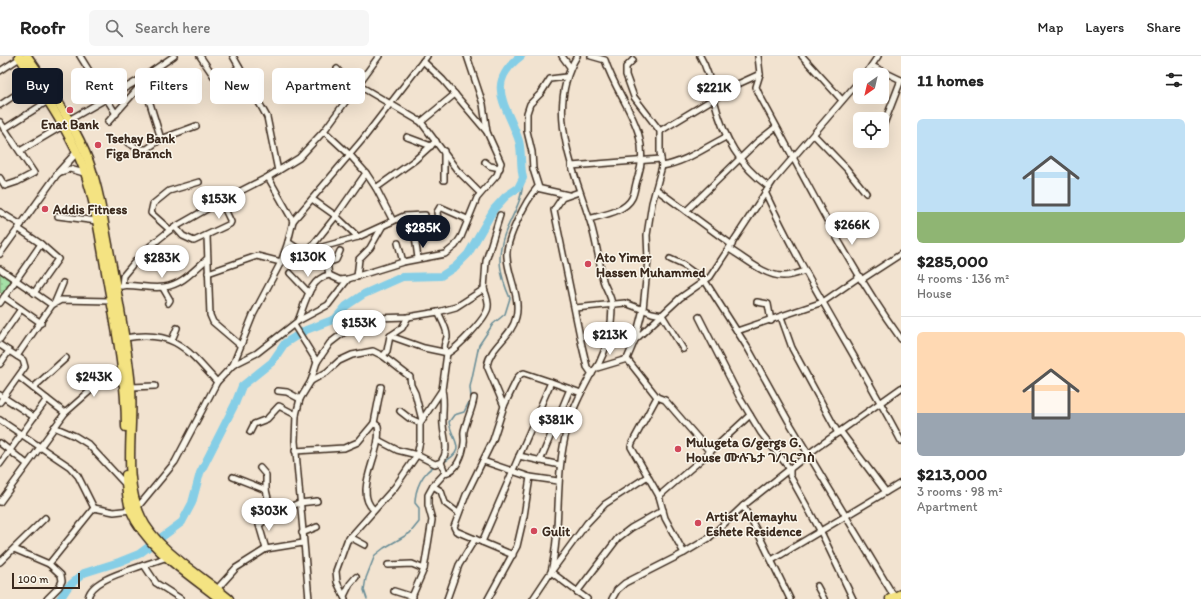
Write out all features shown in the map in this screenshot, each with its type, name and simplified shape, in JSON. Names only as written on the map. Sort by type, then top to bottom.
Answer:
[{"type":"main road","points":[[22,57],[28,68]]},
{"type":"main road","points":[[22,57],[86,153],[94,178],[119,286],[118,316],[127,385],[126,485],[140,528],[151,537],[168,557],[220,599]]},
{"type":"main road","points":[[50,104],[66,123],[84,173],[97,221],[111,301],[118,316],[125,338],[134,509]]},
{"type":"main road","points":[[161,548],[229,599]]},
{"type":"street","points":[[80,56],[88,68]]},
{"type":"street","points":[[159,68],[174,56]]},
{"type":"street","points":[[200,56],[217,81],[222,81],[239,67]]},
{"type":"street","points":[[233,56],[267,117],[278,171]]},
{"type":"street","points":[[365,75],[379,56]]},
{"type":"street","points":[[467,56],[483,104],[487,132]]},
{"type":"street","points":[[562,56],[570,67]]},
{"type":"street","points":[[551,572],[554,557],[558,481],[566,430],[580,393],[597,368],[609,332],[612,303],[604,283],[596,242],[571,166],[563,123],[563,94],[566,77],[577,56]]},
{"type":"street","points":[[589,219],[619,210],[631,200],[642,160],[637,126],[611,77],[605,60],[591,56]]},
{"type":"street","points":[[700,56],[707,70],[726,137],[740,159],[767,190],[779,222],[805,271],[881,401],[901,441]]},
{"type":"street","points":[[758,56],[760,74],[756,87],[776,127],[860,278],[878,307],[901,339]]},
{"type":"street","points":[[802,56],[842,100]]},
{"type":"street","points":[[878,56],[872,66],[901,80],[889,112]]},
{"type":"street","points":[[0,71],[22,57]]},
{"type":"street","points":[[233,365],[253,315],[280,262],[288,242],[293,221],[350,154],[425,58],[487,132],[499,157],[500,168],[498,175],[480,193],[467,219],[461,237],[445,254],[418,258],[348,279],[340,280],[329,275],[319,278],[309,293],[298,321]]},
{"type":"street","points":[[627,359],[635,340],[643,309],[648,260],[647,235],[652,203],[662,166],[660,131],[640,106],[632,91],[626,70],[628,64],[633,60]]},
{"type":"street","points":[[660,131],[738,84],[760,74]]},
{"type":"street","points":[[539,188],[533,169],[532,152],[527,131],[528,108],[550,79],[566,77]]},
{"type":"street","points":[[635,340],[680,298],[699,283],[705,281],[731,247],[767,190],[853,88]]},
{"type":"street","points":[[108,122],[135,89]]},
{"type":"street","points":[[365,89],[420,122],[444,150],[457,170],[480,193]]},
{"type":"street","points":[[420,122],[455,94]]},
{"type":"street","points":[[0,105],[12,97]]},
{"type":"street","points":[[4,128],[43,104]]},
{"type":"street","points":[[20,151],[97,104]]},
{"type":"street","points":[[110,104],[116,114]]},
{"type":"street","points":[[150,104],[160,139]]},
{"type":"street","points":[[207,259],[179,283],[163,288],[119,286],[123,276],[143,252],[173,229],[221,201],[268,177],[299,158],[324,131],[344,104]]},
{"type":"street","points":[[0,122],[34,172],[17,182],[2,187],[0,178]]},
{"type":"street","points":[[128,143],[142,149],[152,146],[160,139],[196,126]]},
{"type":"street","points":[[686,211],[757,142],[776,127]]},
{"type":"street","points":[[324,131],[350,154],[366,173],[376,188],[393,221]]},
{"type":"street","points":[[814,135],[846,168],[866,193]]},
{"type":"street","points":[[407,137],[431,146]]},
{"type":"street","points":[[662,166],[676,164],[690,158],[726,137]]},
{"type":"street","points":[[376,188],[415,160],[436,141]]},
{"type":"street","points":[[444,150],[444,180]]},
{"type":"street","points":[[0,254],[58,174],[77,152]]},
{"type":"street","points":[[571,166],[642,160],[661,160]]},
{"type":"street","points":[[485,162],[490,166],[500,168]]},
{"type":"street","points":[[58,174],[70,169],[84,173]]},
{"type":"street","points":[[308,251],[336,216],[366,173]]},
{"type":"street","points":[[268,177],[293,221]]},
{"type":"street","points":[[199,182],[169,190],[153,204],[152,213],[183,236],[194,241],[230,224],[231,222],[221,201]]},
{"type":"street","points":[[539,188],[568,195]]},
{"type":"street","points":[[504,406],[488,370],[488,360],[510,331],[517,316],[516,295],[506,257],[507,250],[524,210],[536,189],[539,188]]},
{"type":"street","points":[[656,189],[759,267],[776,275],[789,275],[805,271]]},
{"type":"street","points":[[579,192],[568,195],[558,202],[554,210],[587,367],[592,374]]},
{"type":"street","points":[[312,199],[336,216],[358,237]]},
{"type":"street","points":[[438,220],[437,212],[440,208],[467,219]]},
{"type":"street","points":[[0,212],[58,259],[34,293]]},
{"type":"street","points":[[288,242],[297,248],[308,251],[358,237],[404,216],[424,215]]},
{"type":"street","points":[[447,353],[470,332],[486,313],[489,303],[484,288],[486,261],[500,215]]},
{"type":"street","points":[[58,216],[97,221]]},
{"type":"street","points":[[357,277],[359,259],[370,248],[382,226]]},
{"type":"street","points":[[207,236],[209,306],[213,322],[240,345]]},
{"type":"street","points":[[415,237],[418,258]]},
{"type":"street","points":[[398,243],[403,262]]},
{"type":"street","points":[[0,303],[41,244]]},
{"type":"street","points":[[329,275],[327,263],[336,260],[340,251]]},
{"type":"street","points":[[737,331],[771,321],[822,302],[901,254]]},
{"type":"street","points":[[208,273],[257,256],[280,262]]},
{"type":"street","points":[[670,259],[683,265],[705,281],[737,331],[809,455],[895,597]]},
{"type":"street","points":[[0,269],[34,293],[53,304],[69,300],[111,301]]},
{"type":"street","points":[[290,273],[309,293]]},
{"type":"street","points":[[94,508],[114,512],[134,509],[175,462],[216,382],[233,365],[257,353],[298,321],[328,305],[348,279]]},
{"type":"street","points":[[17,356],[41,323],[64,283]]},
{"type":"street","points":[[163,288],[170,300],[168,303]]},
{"type":"street","points":[[309,599],[295,451],[296,415],[300,399],[311,381],[317,362],[330,343],[356,323],[375,318],[408,317],[438,312],[467,302],[484,288]]},
{"type":"street","points":[[60,290],[69,300]]},
{"type":"street","points":[[4,297],[41,323]]},
{"type":"street","points":[[757,302],[768,304],[771,321]]},
{"type":"street","points":[[575,308],[612,303],[625,303],[662,315],[683,349]]},
{"type":"street","points":[[0,339],[21,309]]},
{"type":"street","points":[[378,440],[397,450],[417,455],[436,464],[441,462],[445,456],[447,446],[443,425],[445,400],[442,390],[447,353],[444,349],[446,332],[438,312]]},
{"type":"street","points":[[383,356],[387,351],[390,336],[402,328],[408,317]]},
{"type":"street","points":[[699,317],[750,415],[761,433],[790,469],[790,476],[821,532],[853,599]]},
{"type":"street","points":[[781,317],[792,348],[839,432],[886,492]]},
{"type":"street","points":[[294,325],[317,362]]},
{"type":"street","points":[[172,340],[176,328]]},
{"type":"street","points":[[125,338],[148,335],[172,340],[190,352],[216,382]]},
{"type":"street","points":[[390,336],[424,348],[447,353]]},
{"type":"street","points":[[0,345],[25,362],[25,367],[19,377],[1,398],[34,417]]},
{"type":"street","points":[[0,364],[9,351]]},
{"type":"street","points":[[311,381],[327,372],[339,361],[352,355],[373,351],[383,356],[410,378],[410,385],[415,393],[421,421],[420,441],[417,455],[396,487],[350,537],[336,571],[337,582],[344,597]]},
{"type":"street","points":[[32,388],[66,358]]},
{"type":"street","points":[[597,368],[627,359]]},
{"type":"street","points":[[627,359],[657,397],[666,400],[710,452]]},
{"type":"street","points":[[513,554],[454,529],[458,514],[493,440],[504,406],[521,374],[538,377],[580,393]]},
{"type":"street","points":[[19,377],[65,413]]},
{"type":"street","points":[[1,498],[65,413],[99,383],[102,381],[127,385],[155,386]]},
{"type":"street","points":[[482,542],[551,382]]},
{"type":"street","points":[[295,451],[344,448],[354,445],[374,423],[382,387]]},
{"type":"street","points":[[612,599],[616,590],[625,583],[684,553],[709,538],[743,506],[790,469],[881,401],[901,388]]},
{"type":"street","points":[[540,461],[570,389]]},
{"type":"street","points":[[421,421],[442,390]]},
{"type":"street","points":[[278,391],[287,392],[300,399]]},
{"type":"street","points":[[657,397],[631,447],[659,496],[663,510],[684,553]]},
{"type":"street","points":[[444,470],[453,470],[462,456],[465,443],[464,432],[472,413],[474,398]]},
{"type":"street","points":[[0,464],[47,399]]},
{"type":"street","points":[[250,432],[254,424],[267,420],[279,406],[296,415]]},
{"type":"street","points":[[400,411],[408,418],[421,421]]},
{"type":"street","points":[[659,496],[750,415]]},
{"type":"street","points":[[0,420],[70,468],[78,476],[94,508]]},
{"type":"street","points":[[374,423],[378,426],[378,440],[367,482],[366,495],[368,505],[374,510]]},
{"type":"street","points":[[54,428],[75,436],[88,444],[126,485]]},
{"type":"street","points":[[0,443],[27,464]]},
{"type":"street","points":[[519,456],[560,466]]},
{"type":"street","points":[[483,461],[530,477],[558,481]]},
{"type":"street","points":[[441,462],[444,470]]},
{"type":"street","points":[[260,468],[266,475],[266,490],[272,515]]},
{"type":"street","points":[[394,592],[412,598],[424,569],[432,520],[428,505],[428,495],[444,470]]},
{"type":"street","points":[[233,476],[266,490]]},
{"type":"street","points":[[532,599],[587,523],[605,504],[648,476]]},
{"type":"street","points":[[488,599],[513,554],[524,516],[530,477]]},
{"type":"street","points":[[772,560],[901,483]]},
{"type":"street","points":[[433,486],[441,490],[445,503],[458,514]]},
{"type":"street","points":[[266,549],[259,525],[272,515],[299,503],[317,501]]},
{"type":"street","points":[[743,506],[772,560],[790,599]]},
{"type":"street","points":[[49,564],[94,508]]},
{"type":"street","points":[[577,592],[618,538],[631,528],[663,510]]},
{"type":"street","points":[[0,562],[45,518]]},
{"type":"street","points":[[302,533],[317,527]]},
{"type":"street","points":[[350,537],[365,545]]},
{"type":"street","points":[[446,599],[460,565],[475,539]]},
{"type":"street","points":[[217,589],[236,568],[266,549],[303,543]]},
{"type":"street","points":[[14,549],[49,564],[61,575],[62,581],[59,587],[47,599]]},
{"type":"street","points":[[88,599],[89,592],[97,583],[168,557]]},
{"type":"street","points":[[388,565],[412,564],[424,569]]},
{"type":"street","points":[[144,566],[156,583],[181,599]]},
{"type":"street","points":[[551,572],[587,599]]},
{"type":"street","points":[[344,597],[350,584],[356,578]]},
{"type":"street","points":[[817,586],[824,599]]},
{"type":"green space","points":[[0,271],[12,280],[2,294],[0,292]]},
{"type":"waterway","points":[[60,599],[68,587],[84,573],[139,554],[182,522],[192,503],[200,473],[235,404],[242,386],[272,362],[285,343],[306,330],[335,319],[346,306],[364,294],[402,277],[441,276],[455,267],[468,254],[494,209],[506,196],[518,188],[523,178],[519,141],[505,106],[501,86],[503,77],[521,56]]},
{"type":"waterway","points":[[442,463],[455,454],[457,449],[449,422],[454,415],[464,412],[471,398],[470,387],[479,345],[493,324],[505,314],[510,298],[504,282],[500,266],[500,258],[502,241],[517,207],[523,186],[523,178]]},
{"type":"waterway","points":[[367,599],[364,590],[366,578],[375,555],[410,533],[419,522],[419,508],[415,503],[416,493],[426,472],[435,466]]},
{"type":"place","name":"Enat Bank","points":[[70,110]]},
{"type":"place","name":"Tsehay Bank Figa Branch","points":[[98,145]]},
{"type":"place","name":"Addis Fitness","points":[[45,209]]},
{"type":"place","name":"Ato Yimer Hassen Muhammed","points":[[588,264]]},
{"type":"place","name":"Mulugeta G/gergs G. House ሙሉጌታ ገ/ገርግስ","points":[[678,449]]},
{"type":"place","name":"Artist Alemayhu Eshete Residence","points":[[698,523]]},
{"type":"place","name":"Gulit","points":[[534,531]]}]
